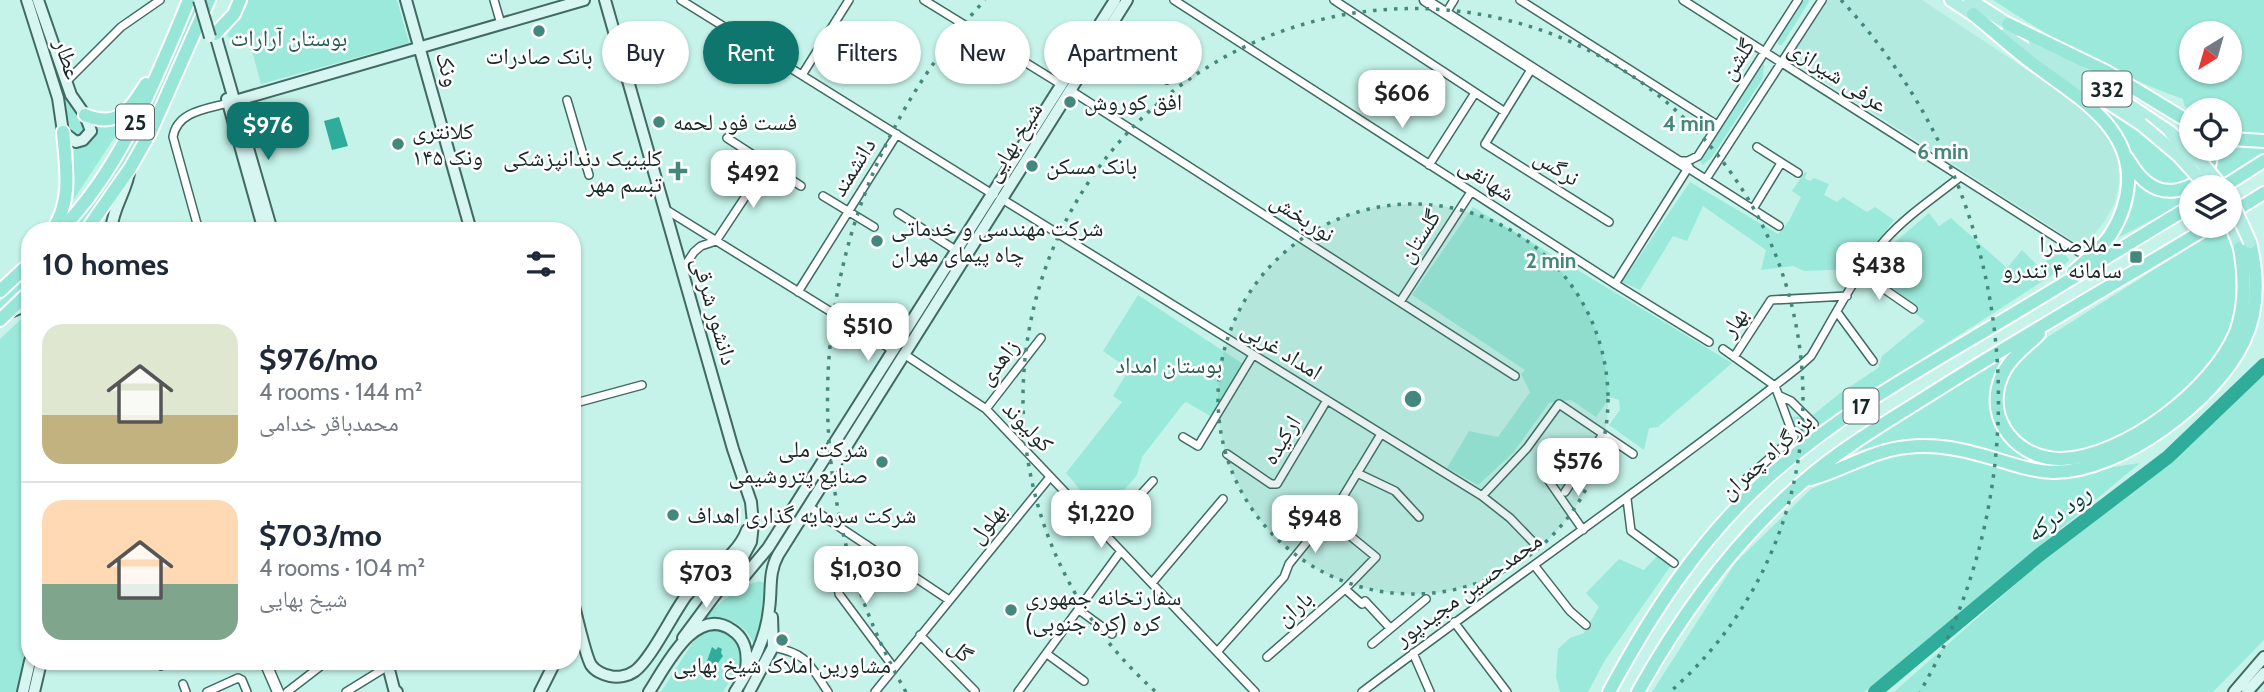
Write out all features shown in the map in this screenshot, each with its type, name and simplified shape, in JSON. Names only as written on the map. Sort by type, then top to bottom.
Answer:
[{"type":"highway","name":"25","points":[[67,222],[94,189],[140,114],[189,0]]},
{"type":"highway","name":"25","points":[[92,222],[130,168],[167,100],[207,0]]},
{"type":"highway","points":[[211,29],[234,14],[240,0]]},
{"type":"highway","points":[[1973,14],[2093,108],[2110,127],[2134,170],[2148,183],[2157,188],[2187,188],[2206,173],[2211,161]]},
{"type":"highway","points":[[2008,24],[2107,72],[2179,116]]},
{"type":"highway","points":[[85,115],[105,120],[124,114],[130,109],[167,51]]},
{"type":"highway","points":[[57,222],[63,212],[68,189],[63,132]]},
{"type":"highway","points":[[2242,140],[2264,141]]},
{"type":"highway","points":[[2054,290],[2106,241],[2119,220],[2126,201],[2125,154]]},
{"type":"highway","points":[[2242,175],[2264,161]]},
{"type":"highway","points":[[2242,206],[2264,192]]},
{"type":"highway","name":"بزرگراه چمران","points":[[1609,692],[1663,598],[1709,540],[1764,481],[1815,438],[1852,412],[2179,213]]},
{"type":"highway","name":"بزرگراه چمران","points":[[1638,692],[1705,587],[1764,518],[1804,481],[1840,452],[1970,369],[2190,238]]},
{"type":"highway","points":[[2052,321],[2006,368],[1997,388],[1996,409],[2007,433],[2022,450],[2035,456],[2064,459],[2095,453],[2140,431],[2185,398],[2213,369],[2231,343],[2241,314],[2245,245]]},
{"type":"highway","points":[[1804,481],[1826,475],[1882,451],[1904,447],[1958,449],[2033,470],[2053,472],[2087,468],[2121,455],[2192,406],[2235,358],[2244,341],[2254,306],[2257,277],[2245,245]]},
{"type":"highway","points":[[0,291],[21,271]]},
{"type":"highway","points":[[4,316],[21,300]]},
{"type":"main road","name":"عطار","points":[[26,0],[58,98],[63,132]]},
{"type":"main road","name":"عطار","points":[[38,0],[66,82],[74,101],[85,115]]},
{"type":"main road","points":[[200,0],[211,29],[262,222]]},
{"type":"main road","points":[[207,0],[211,29]]},
{"type":"main road","name":"ونک","points":[[407,0],[469,222]]},
{"type":"main road","points":[[231,102],[584,0]]},
{"type":"main road","name":"دانشور شرقی","points":[[605,0],[733,449],[751,502],[751,541],[743,557],[721,586]]},
{"type":"main road","name":"شیخ بهایی","points":[[735,692],[746,675],[765,633],[770,609],[770,576],[774,562],[899,353],[1066,88],[1115,0]]},
{"type":"main road","name":"شیخ بهایی","points":[[1114,21],[1127,0]]},
{"type":"main road","name":"332","points":[[1951,0],[2171,133],[2213,175]]},
{"type":"main road","name":"332","points":[[1970,0],[2008,24],[2039,51],[2141,124],[2173,150],[2196,175]]},
{"type":"main road","name":"شیخ بهایی","points":[[1066,88],[1069,84]]},
{"type":"main road","points":[[231,102],[269,222]]},
{"type":"main road","points":[[63,132],[76,142],[83,140],[91,131],[85,115]]},
{"type":"main road","points":[[112,222],[113,211],[124,191],[130,168]]},
{"type":"main road","name":"شیخ بهایی","points":[[929,305],[957,251],[998,197]]},
{"type":"main road","points":[[2242,236],[2245,245]]},
{"type":"main road","points":[[2241,238],[2245,245]]},
{"type":"main road","points":[[4,316],[21,308]]},
{"type":"main road","name":"شیخ بهایی","points":[[649,692],[683,638],[721,586],[743,578],[768,548],[899,353]]},
{"type":"main road","points":[[581,637],[591,665],[605,675],[614,677],[630,674],[637,669],[692,589],[744,540],[748,528],[745,503],[732,464],[733,449]]},
{"type":"main road","points":[[749,692],[773,647],[774,625],[770,609]]},
{"type":"main road","points":[[683,638],[708,625],[731,629],[742,639],[745,646],[746,675]]},
{"type":"main road","points":[[2234,692],[2264,657]]},
{"type":"main road","points":[[23,692],[28,670]]},
{"type":"main road","points":[[34,692],[39,670]]},
{"type":"main road","points":[[390,670],[397,692]]},
{"type":"main road","points":[[540,692],[551,670]]},
{"type":"main road","points":[[2248,692],[2264,673]]},
{"type":"main road","points":[[392,680],[405,692]]},
{"type":"street","points":[[66,82],[121,27],[160,0]]},
{"type":"street","points":[[494,0],[502,24]]},
{"type":"street","name":"امداد غربی","points":[[681,0],[1482,496],[1510,518],[1535,544]]},
{"type":"street","points":[[802,75],[849,0]]},
{"type":"street","name":"نوربخش","points":[[924,0],[1515,376]]},
{"type":"street","name":"شهانقی","points":[[1174,0],[1709,342]]},
{"type":"street","points":[[1334,0],[1505,112],[1532,68]]},
{"type":"street","points":[[1425,0],[1779,226]]},
{"type":"street","points":[[1446,13],[1454,0]]},
{"type":"street","points":[[1520,0],[1717,125]]},
{"type":"street","name":"عرفی شیرازی","points":[[1684,0],[2079,252]]},
{"type":"street","name":"گلشن","points":[[1677,161],[1693,160],[1798,0]]},
{"type":"street","name":"گلشن","points":[[1706,179],[1822,0]]},
{"type":"street","points":[[1429,164],[1475,93]]},
{"type":"street","points":[[567,100],[589,175]]},
{"type":"street","points":[[197,222],[173,137],[174,129],[186,116],[231,102]]},
{"type":"street","name":"نرگس","points":[[1505,112],[1485,144],[1609,222]]},
{"type":"street","name":"دانشمند","points":[[798,292],[897,134]]},
{"type":"street","points":[[727,138],[801,186]]},
{"type":"street","points":[[1757,148],[1798,173]]},
{"type":"street","points":[[1753,209],[1781,163]]},
{"type":"street","points":[[682,270],[701,246],[716,241],[767,164]]},
{"type":"street","points":[[1615,284],[1688,168]]},
{"type":"street","name":"محمدحسین مجیدپور","points":[[1362,692],[1454,622],[1627,499],[1811,356],[1861,272],[1897,227],[1961,177]]},
{"type":"street","name":"گلستان","points":[[1400,302],[1471,191]]},
{"type":"street","points":[[823,196],[874,227]]},
{"type":"street","name":"کولیوند","points":[[665,209],[986,409],[1255,692]]},
{"type":"street","points":[[898,213],[957,251]]},
{"type":"street","points":[[1861,272],[1913,309]]},
{"type":"street","name":"بهار","points":[[1734,357],[1771,300],[1847,296]]},
{"type":"street","points":[[1837,312],[1873,361]]},
{"type":"street","name":"زاهدی","points":[[986,409],[1041,338]]},
{"type":"street","name":"بهار","points":[[1723,349],[1775,386]]},
{"type":"street","points":[[1183,437],[1198,446],[1253,355]]},
{"type":"street","points":[[581,402],[642,385]]},
{"type":"street","points":[[1746,479],[1794,437],[1775,386]]},
{"type":"street","points":[[1779,396],[1791,401],[1814,424]]},
{"type":"street","name":"ارکیده","points":[[1227,454],[1271,484],[1277,484],[1327,400]]},
{"type":"street","points":[[1482,496],[1527,448],[1559,404],[1633,454]]},
{"type":"street","points":[[1217,652],[1284,577],[1289,564],[1341,500],[1381,434]]},
{"type":"street","points":[[1565,492],[1603,434]]},
{"type":"street","points":[[1357,473],[1395,491],[1419,517]]},
{"type":"street","name":"بهلول","points":[[875,692],[1050,477]]},
{"type":"street","points":[[1105,534],[1153,481]]},
{"type":"street","points":[[1549,481],[1583,530]]},
{"type":"street","points":[[1152,583],[1223,499]]},
{"type":"street","points":[[1627,499],[1631,531],[1674,563]]},
{"type":"street","points":[[808,506],[949,600]]},
{"type":"street","name":"باران","points":[[1267,657],[1345,589],[1376,557],[1327,517]]},
{"type":"street","points":[[867,545],[838,583],[839,594],[894,668]]},
{"type":"street","points":[[1018,692],[1121,551]]},
{"type":"street","points":[[1534,565],[1570,611],[1586,625]]},
{"type":"street","points":[[1345,589],[1362,604],[1365,601],[1390,628]]},
{"type":"street","points":[[1372,644],[1426,599]]},
{"type":"street","points":[[1079,610],[1112,634]]},
{"type":"street","points":[[1454,622],[1507,692]]},
{"type":"street","name":"گل","points":[[920,635],[975,691]]},
{"type":"street","points":[[773,647],[793,651],[805,659],[828,692]]},
{"type":"street","points":[[1413,653],[1430,692]]},
{"type":"street","points":[[1046,654],[1084,681]]},
{"type":"street","points":[[268,670],[278,692]]},
{"type":"street","points":[[287,692],[316,670]]},
{"type":"street","points":[[345,692],[379,670]]},
{"type":"street","points":[[207,692],[238,678],[242,680],[247,692]]},
{"type":"shaded area","points":[[1826,0],[1922,0],[2088,110],[2107,132],[2118,156],[2119,183],[2115,202],[2106,219],[2084,248],[1788,58]]},
{"type":"shaded area","points":[[339,117],[348,146],[332,150],[324,121]]},
{"type":"shaded area","points":[[712,647],[716,650],[718,647],[722,649],[723,656],[715,667],[707,661]]},
{"type":"green space","points":[[195,0],[202,0],[167,84],[137,144],[87,222],[77,222],[126,149],[156,91]]},
{"type":"green space","name":"بوستان آرارات","points":[[245,0],[397,0],[409,43],[261,84],[248,36],[232,41],[227,35],[239,19]]},
{"type":"green space","points":[[1803,0],[1810,0],[1782,45],[1779,45],[1777,41]]},
{"type":"green space","points":[[1993,0],[2264,0],[2264,136],[2242,134],[2242,98],[2180,98],[2109,68],[2062,43]]},
{"type":"green space","points":[[1764,62],[1763,78],[1712,157],[1703,165],[1699,160]]},
{"type":"green space","points":[[2036,63],[2139,129],[2192,175],[2179,175],[2179,185],[2161,186],[2140,173],[2120,135]]},
{"type":"green space","points":[[57,71],[70,104],[87,129],[82,137],[72,135]]},
{"type":"green space","points":[[126,120],[74,199],[74,146],[90,141],[98,124],[116,124]]},
{"type":"green space","points":[[2242,143],[2264,144],[2264,154],[2235,175],[2220,175],[2213,166],[2213,161],[2242,161]]},
{"type":"green space","points":[[2129,169],[2135,179],[2179,188],[2179,205],[2114,240]]},
{"type":"green space","points":[[1805,172],[1807,173],[1804,178],[1810,181],[1814,178],[1829,184],[1824,195],[1837,202],[1843,197],[1867,212],[1875,207],[1894,220],[1857,269],[1804,271],[1793,266],[1761,270],[1766,250],[1703,206],[1687,241],[1673,236],[1640,290],[1622,282],[1690,182],[1778,234],[1789,221],[1801,197],[1792,191]]},
{"type":"green space","points":[[1473,207],[1732,363],[1658,427],[1649,428],[1644,450],[1609,425],[1620,410],[1619,400],[1610,397],[1596,417],[1571,400],[1549,403],[1513,453],[1478,485],[1447,468],[1469,431],[1498,437],[1530,392],[1521,374],[1525,370],[1412,295]]},
{"type":"green space","points":[[1929,213],[1939,226],[1951,218],[2007,268],[2022,250],[2038,266],[2063,250],[2069,260],[2057,272],[1843,410],[1799,442],[1792,417],[1813,415],[1878,368],[1882,356],[1925,321],[1915,313],[1918,308],[1873,272],[1888,248]]},
{"type":"green space","points":[[2204,238],[2233,238],[2238,304],[2233,328],[2222,350],[2205,373],[2182,395],[2128,432],[2100,445],[2073,453],[2048,455],[2015,436],[2008,426],[2001,390],[2008,371],[2029,349]]},
{"type":"green space","points":[[21,282],[21,289],[0,310],[0,302]]},
{"type":"green space","name":"بوستان امداد","points":[[1138,295],[1243,364],[1212,417],[1186,402],[1183,404],[1142,457],[1137,475],[1102,516],[1066,473],[1122,402],[1113,396],[1129,369],[1103,351]]},
{"type":"green space","points":[[21,319],[21,670],[23,670],[18,692],[0,692],[0,339]]},
{"type":"green space","points":[[2006,358],[1992,399],[2028,457],[2044,464],[1970,444],[1939,439],[1894,442],[1848,455],[1872,436]]},
{"type":"green space","points":[[2264,361],[2264,640],[2213,692],[1894,692],[2233,391]]},
{"type":"green space","points":[[1936,452],[2047,477],[2140,463],[1864,692],[1652,692],[1735,563],[1811,489],[1882,456]]},
{"type":"green space","points":[[1658,555],[1672,564],[1605,660],[1588,692],[1560,692],[1556,677],[1558,649],[1570,638],[1584,633],[1599,607],[1586,593],[1619,559],[1644,570]]},
{"type":"green space","points":[[759,581],[764,583],[766,588],[760,629],[754,644],[734,622],[719,619],[703,621],[728,597]]},
{"type":"green space","points":[[711,631],[729,636],[740,650],[739,667],[723,692],[661,692],[695,639],[700,634]]},
{"type":"waterway","name":"رود درکه","points":[[1875,692],[2038,556],[2168,457],[2264,365]]},
{"type":"place","name":"بانک صادرات","points":[[539,31]]},
{"type":"place","name":"افق کوروش","points":[[1070,102]]},
{"type":"place","name":"فست فود لحمه","points":[[659,122]]},
{"type":"place","name":"کلانتری ۱۴۵ ونک","points":[[398,144]]},
{"type":"place","name":"بانک مسکن","points":[[1032,166]]},
{"type":"place","name":"کلینیک دندانپزشکی تبسم مهر","points":[[678,171]]},
{"type":"place","name":"شرکت مهندسی و خدماتی چاه پیمای مهران","points":[[877,241]]},
{"type":"place","name":"ملاصدرا - سامانه ۴ تندرو","points":[[2136,257]]},
{"type":"place","name":"شرکت ملی صنایع پتروشیمی","points":[[882,462]]},
{"type":"place","name":"شرکت سرمایه گذاری اهداف","points":[[673,515]]},
{"type":"place","name":"سفارتخانه جمهوری کره (کره جنوبی)","points":[[1011,610]]},
{"type":"place","name":"مشاورین املاک شیخ بهایی","points":[[782,640]]}]
